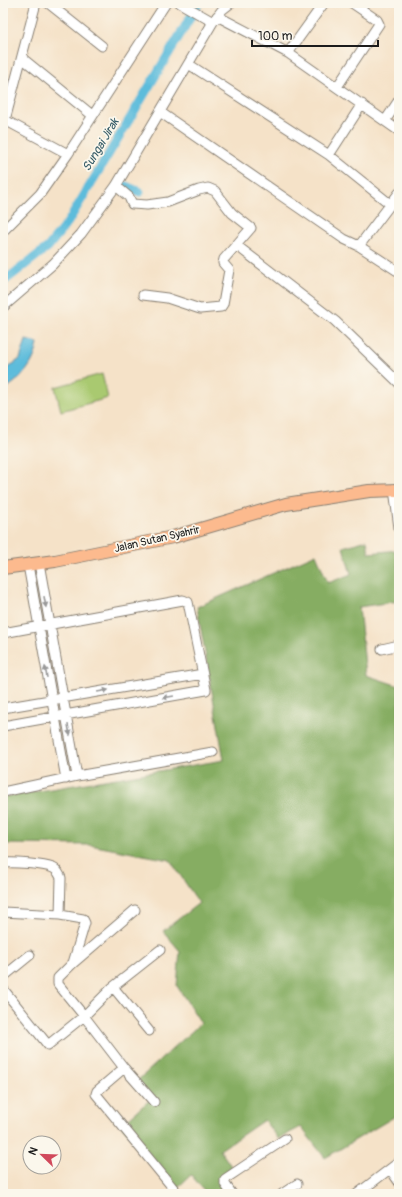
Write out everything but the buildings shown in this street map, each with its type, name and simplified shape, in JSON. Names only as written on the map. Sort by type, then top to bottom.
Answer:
[{"type":"main road","name":"Jalan Sutan Syahrir","points":[[3,568],[33,564],[173,536],[286,504],[369,491],[396,489]]},
{"type":"street","points":[[36,3],[4,119],[68,154]]},
{"type":"street","points":[[48,3],[102,46]]},
{"type":"street","points":[[3,231],[40,194],[68,154],[166,3]]},
{"type":"street","points":[[180,3],[288,54],[399,131]]},
{"type":"street","points":[[3,307],[53,264],[81,234],[116,186],[213,19],[231,3]]},
{"type":"street","points":[[288,54],[324,3]]},
{"type":"street","points":[[337,87],[379,24],[377,20],[352,3]]},
{"type":"street","points":[[22,58],[92,115]]},
{"type":"street","points":[[193,67],[328,156],[390,204]]},
{"type":"street","points":[[385,121],[399,100]]},
{"type":"street","points":[[328,156],[362,104]]},
{"type":"street","points":[[160,112],[344,239],[360,246],[399,272]]},
{"type":"street","points":[[116,186],[129,197],[132,204],[147,205],[168,202],[208,188],[214,191],[232,213],[251,228],[224,259],[223,263],[229,270],[223,304],[221,307],[200,309],[167,298],[143,295]]},
{"type":"street","points":[[360,246],[399,193]]},
{"type":"street","points":[[236,245],[335,321],[399,383]]},
{"type":"street","points":[[396,489],[399,528]]},
{"type":"street","points":[[33,564],[49,624],[77,776]]},
{"type":"street","points":[[33,564],[38,626],[66,779]]},
{"type":"street","points":[[3,633],[184,600],[188,602],[206,690],[3,726]]},
{"type":"street","points":[[382,649],[399,645]]},
{"type":"street","points":[[3,708],[203,674]]},
{"type":"street","points":[[3,792],[77,776],[213,752]]},
{"type":"street","points":[[3,863],[53,868],[59,872],[61,878],[60,915]]},
{"type":"street","points":[[135,910],[72,964],[58,978],[58,984],[124,1068],[154,1102]]},
{"type":"street","points":[[3,912],[60,915],[83,919],[85,923],[72,964]]},
{"type":"street","points":[[3,989],[48,1045],[84,1016],[114,987],[160,950]]},
{"type":"street","points":[[3,978],[30,955]]},
{"type":"street","points":[[114,987],[149,1031]]},
{"type":"street","points":[[124,1068],[96,1094],[178,1194]]},
{"type":"street","points":[[232,1194],[225,1184],[225,1180],[285,1138]]},
{"type":"street","points":[[358,1194],[399,1162]]},
{"type":"street","points":[[390,1169],[399,1182]]},
{"type":"street","points":[[282,1194],[297,1184]]},
{"type":"green space","points":[[102,374],[108,398],[61,411],[55,387]]},
{"type":"green space","points":[[367,540],[369,553],[398,550],[399,601],[359,607],[366,675],[399,686],[399,1114],[325,1158],[301,1127],[278,1139],[264,1120],[220,1150],[235,1172],[221,1181],[228,1194],[207,1194],[191,1175],[176,1189],[121,1125],[152,1098],[137,1081],[201,1023],[177,986],[180,951],[163,931],[199,903],[170,860],[90,845],[3,844],[3,797],[224,760],[197,607],[316,554],[328,583],[351,574],[343,547]]},
{"type":"water","points":[[26,340],[38,343],[34,358],[26,371],[10,386],[3,390],[3,371],[20,359]]},
{"type":"waterway","name":"Sungai Jirak","points":[[3,282],[48,247],[68,222],[199,3]]},
{"type":"waterway","points":[[123,185],[140,192]]}]
